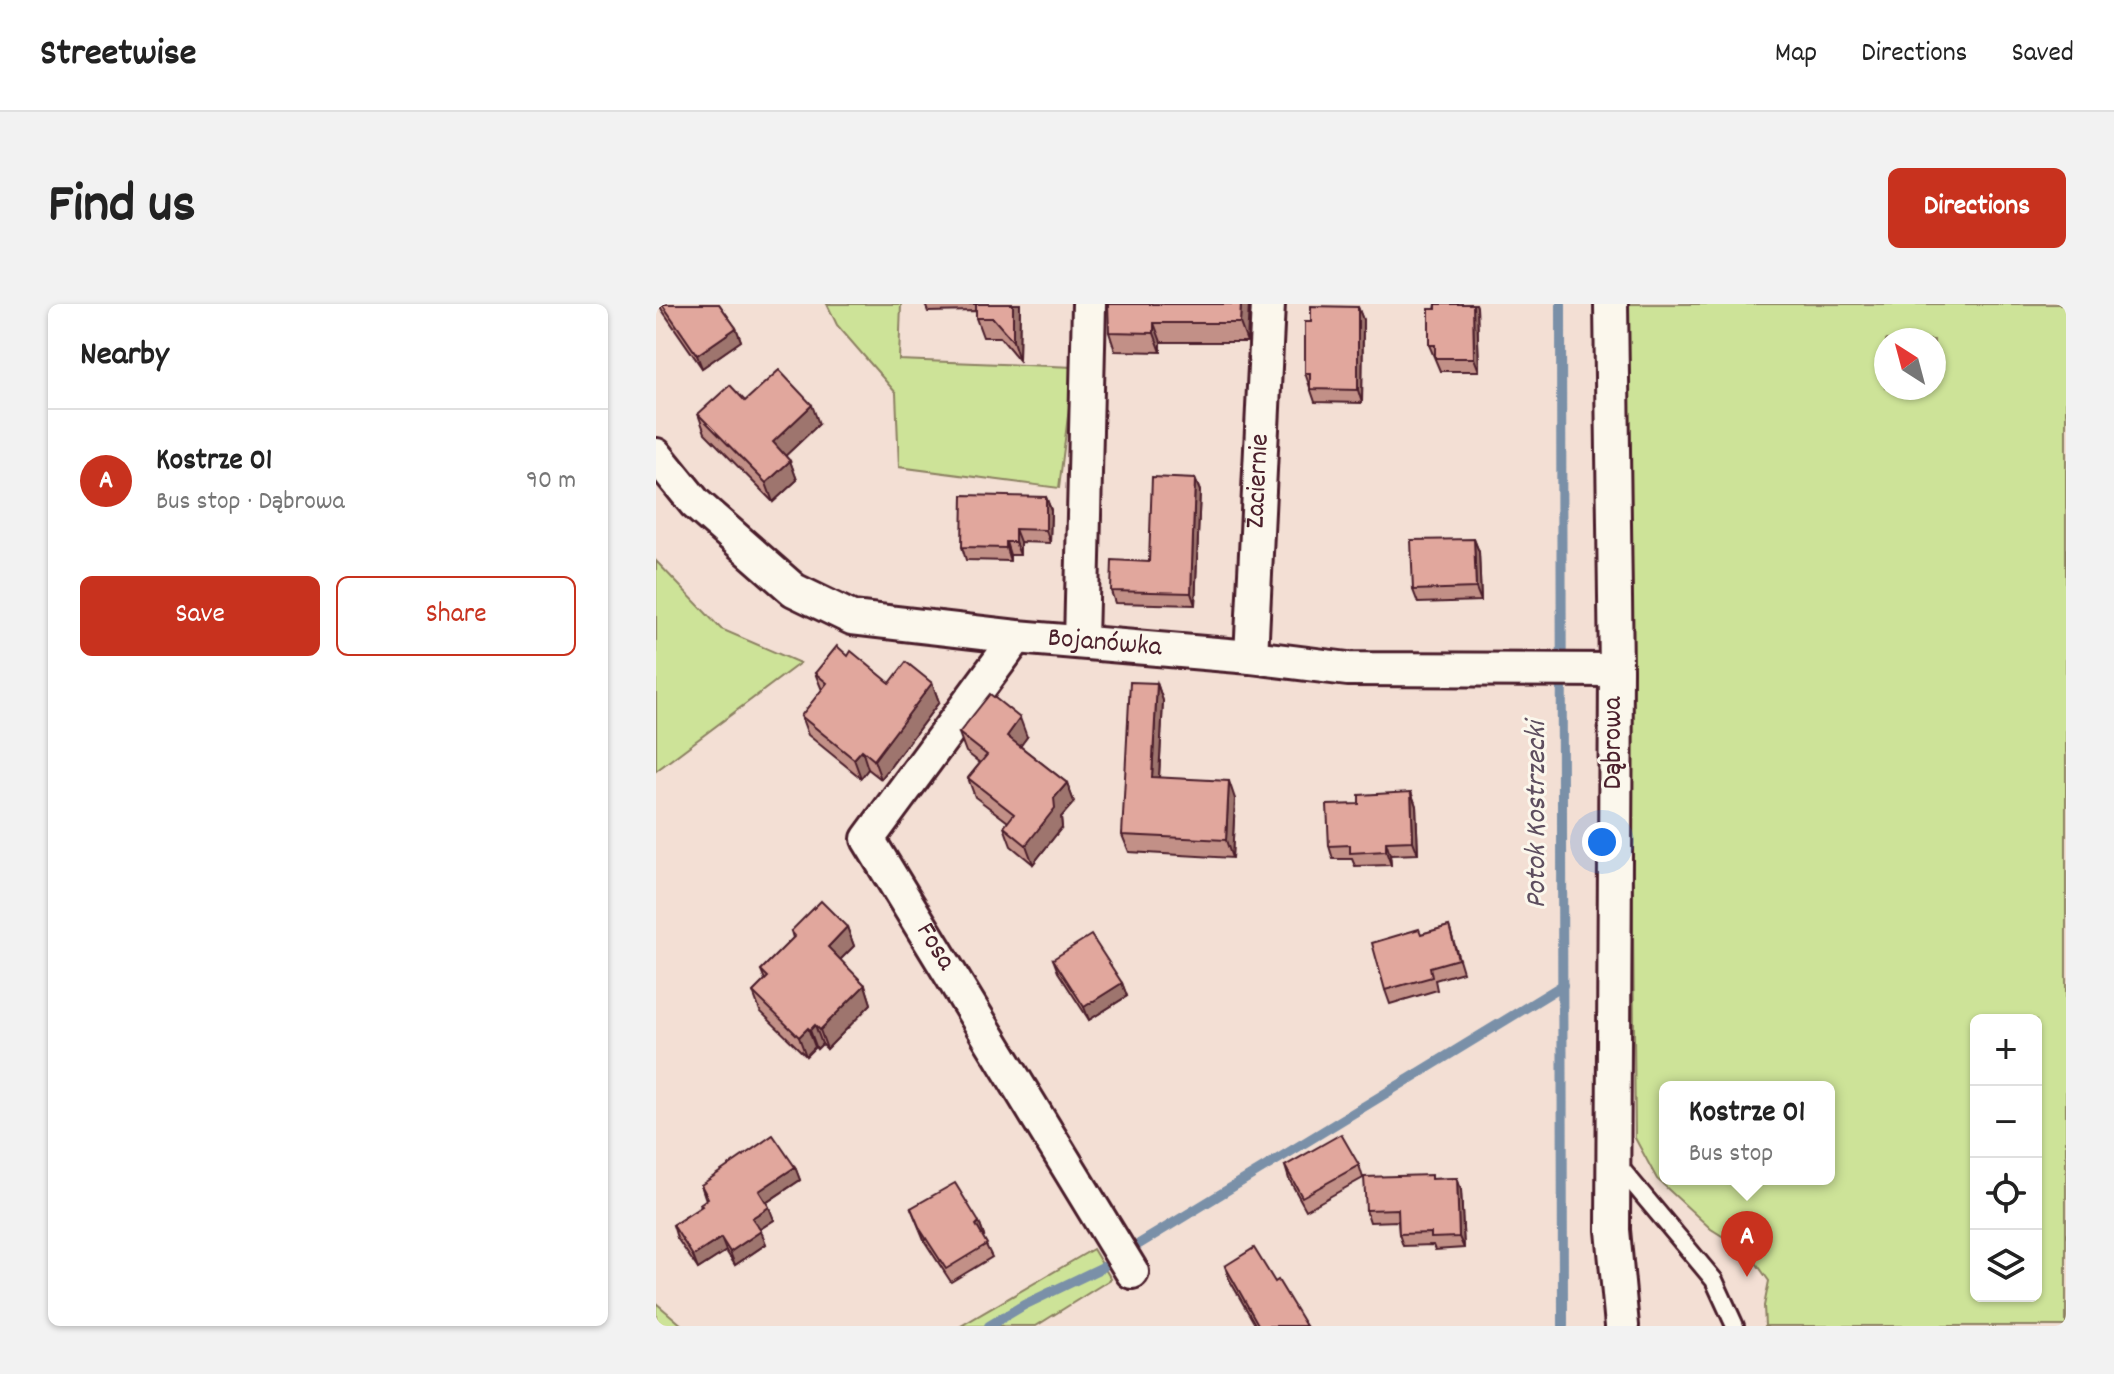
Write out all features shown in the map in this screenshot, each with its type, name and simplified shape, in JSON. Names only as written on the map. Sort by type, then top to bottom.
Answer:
[{"type":"street","points":[[1081,642],[1089,304]]},
{"type":"street","name":"Zaciernie","points":[[1251,657],[1268,304]]},
{"type":"street","name":"Dąbrowa","points":[[1611,304],[1600,670],[1613,1230],[1622,1326]]},
{"type":"street","name":"Bojanówka","points":[[656,455],[695,503],[794,590],[852,618],[1348,669],[1600,670]]},
{"type":"street","name":"Fosa","points":[[1017,637],[868,839],[1132,1272]]},
{"type":"lane","points":[[1613,1159],[1714,1280],[1735,1326]]},
{"type":"green space","points":[[827,304],[901,304],[899,360],[1074,367],[1059,488],[899,467],[896,393],[837,325]]},
{"type":"green space","points":[[1627,304],[2066,304],[2066,1326],[1765,1326],[1764,1306],[1769,1281],[1749,1253],[1711,1229],[1663,1185],[1835,1185],[1835,1081],[1659,1081],[1659,1181],[1635,1138]]},
{"type":"green space","points":[[656,561],[721,629],[800,663],[656,771]]},
{"type":"green space","points":[[1093,1249],[1111,1279],[1036,1326],[961,1326]]},
{"type":"green space","points":[[656,1303],[683,1326],[656,1326]]},
{"type":"building","points":[[662,304],[719,304],[736,328],[697,355]]},
{"type":"building","points":[[976,304],[1013,304],[1013,341],[993,318],[976,318]]},
{"type":"building","points":[[1108,304],[1241,304],[1240,323],[1154,323],[1154,333],[1109,332]]},
{"type":"building","points":[[1436,304],[1473,304],[1474,358],[1435,358],[1435,345],[1429,345],[1429,309],[1436,309]]},
{"type":"building","points":[[1311,306],[1358,307],[1358,390],[1310,389],[1310,373],[1305,373],[1305,322],[1311,322]]},
{"type":"building","points":[[779,370],[812,405],[773,442],[790,461],[766,483],[698,414],[730,385],[745,401]]},
{"type":"building","points":[[1152,477],[1195,479],[1191,593],[1111,591],[1112,560],[1149,562]]},
{"type":"building","points":[[963,495],[1046,497],[1046,530],[1015,529],[1015,542],[1006,542],[1006,548],[962,547]]},
{"type":"building","points":[[1474,539],[1476,588],[1413,590],[1411,540]]},
{"type":"building","points":[[837,646],[848,656],[851,651],[890,683],[906,662],[932,683],[874,760],[862,750],[854,759],[801,716],[827,683],[815,673]]},
{"type":"building","points":[[1130,682],[1157,683],[1152,777],[1229,781],[1226,840],[1122,835]]},
{"type":"building","points":[[990,694],[1020,718],[1007,736],[1067,783],[1054,798],[1055,808],[1026,845],[1004,827],[1014,814],[968,778],[987,755],[959,733]]},
{"type":"building","points":[[1411,792],[1413,841],[1386,842],[1386,851],[1350,853],[1350,845],[1329,846],[1327,805],[1359,804],[1359,795]]},
{"type":"building","points":[[821,901],[847,927],[828,947],[865,985],[820,1030],[815,1025],[799,1037],[753,992],[768,977],[761,970],[795,936],[791,931]]},
{"type":"building","points":[[1449,926],[1458,959],[1430,967],[1432,977],[1385,990],[1372,943],[1419,929],[1421,934]]},
{"type":"building","points":[[1091,935],[1122,983],[1084,1007],[1053,959]]},
{"type":"building","points":[[1341,1134],[1359,1165],[1302,1197],[1285,1166]]},
{"type":"building","points":[[773,1135],[795,1167],[759,1191],[769,1207],[752,1218],[761,1231],[730,1252],[721,1238],[693,1256],[673,1225],[702,1206],[700,1204],[708,1198],[701,1185]]},
{"type":"building","points":[[1431,1175],[1431,1179],[1457,1178],[1459,1237],[1431,1238],[1431,1233],[1399,1234],[1398,1209],[1366,1210],[1364,1177]]},
{"type":"building","points":[[955,1183],[979,1222],[976,1225],[987,1244],[946,1269],[920,1229],[911,1208]]},
{"type":"building","points":[[1254,1248],[1306,1326],[1259,1326],[1225,1266]]},
{"type":"waterway","name":"Potok Kostrzecki","points":[[1561,304],[1563,1326]]},
{"type":"waterway","points":[[1139,1244],[1563,985]]},
{"type":"waterway","points":[[989,1326],[1024,1305],[1103,1267]]},
{"type":"place","name":"Kostrze 01","points":[[1747,1277]]}]
